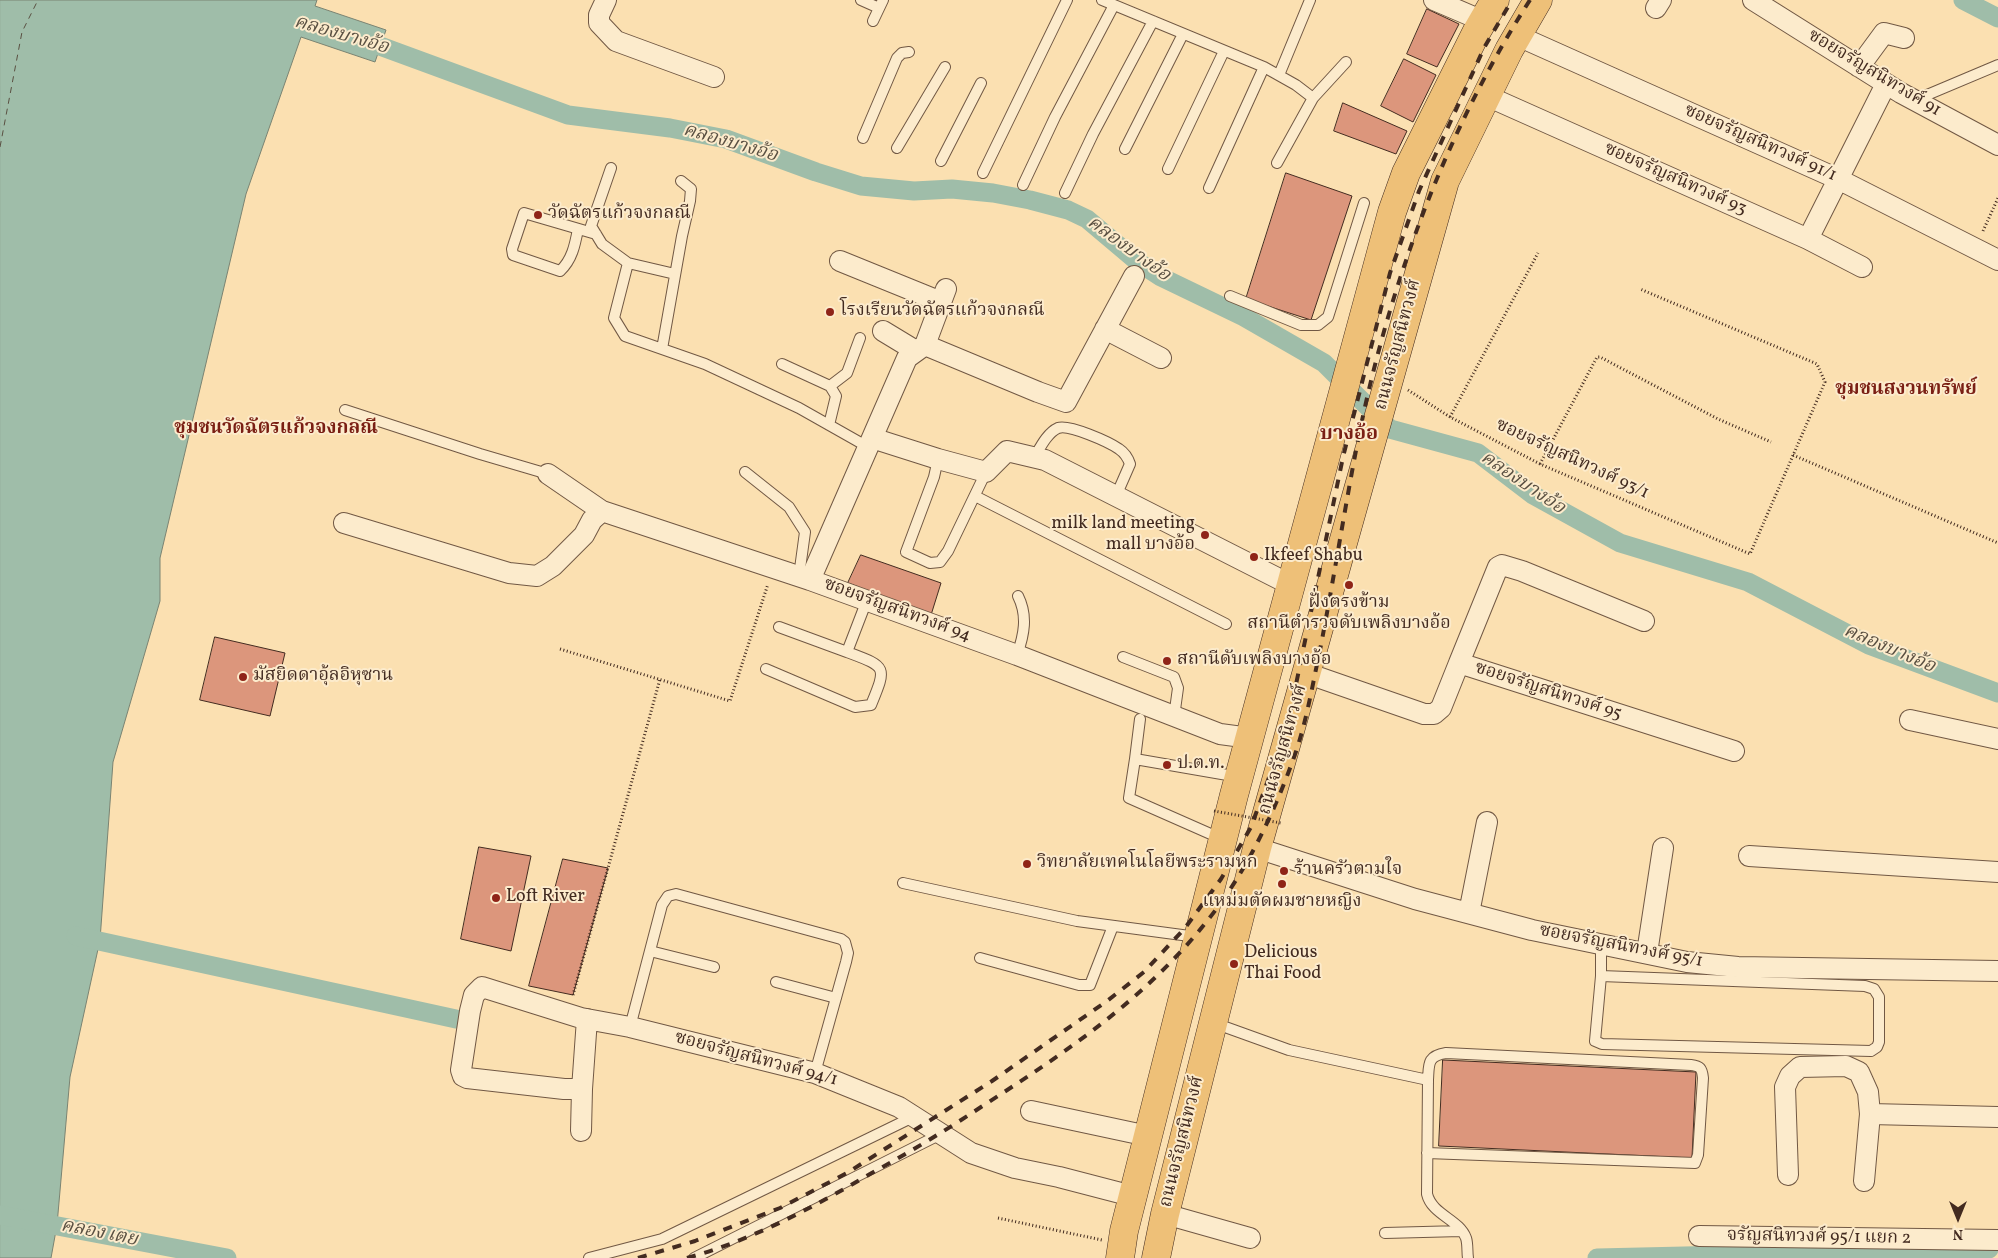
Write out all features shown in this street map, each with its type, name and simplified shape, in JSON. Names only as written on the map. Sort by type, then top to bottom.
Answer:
[{"type":"main road","name":"ถนนจรัญสนิทวงศ์","points":[[1156,1258],[1165,1214],[1257,848],[1390,379],[1444,180],[1486,96],[1538,0]]},
{"type":"main road","name":"ถนนจรัญสนิทวงศ์","points":[[1121,1252],[1132,1196],[1223,839],[1392,212],[1406,173],[1489,11]]},
{"type":"main road","points":[[1271,660],[1306,673]]},
{"type":"main road","points":[[1250,738],[1285,747]]},
{"type":"street","points":[[1434,0],[1489,11]]},
{"type":"street","name":"ซอยจรัญสนิทวงศ์ 91","points":[[1753,0],[1886,84],[1998,145]]},
{"type":"street","points":[[603,1],[599,23],[616,41],[714,78]]},
{"type":"street","points":[[1859,67],[1884,33],[1904,38]]},
{"type":"street","name":"ซอยจรัญสนิทวงศ์ 91/1","points":[[1518,36],[1838,179],[1998,260]]},
{"type":"street","points":[[1808,239],[1886,84]]},
{"type":"street","name":"ซอยจรัญสนิทวงศ์ 93","points":[[1486,96],[1808,239],[1862,267]]},
{"type":"street","points":[[805,578],[870,443],[907,358],[920,348],[943,295],[840,261]]},
{"type":"street","points":[[883,331],[920,348],[1066,402],[1134,276]]},
{"type":"street","points":[[1105,329],[1161,358]]},
{"type":"street","points":[[870,443],[986,472],[1007,451],[1045,460],[1291,585]]},
{"type":"street","name":"ซอยจรัญสนิทวงศ์ 94","points":[[548,474],[602,511],[773,566],[1017,655],[1227,737],[1250,738]]},
{"type":"street","points":[[344,523],[509,573],[537,576],[553,566],[584,535],[592,520],[602,511]]},
{"type":"street","points":[[1460,663],[1498,567],[1502,565],[1522,571],[1644,620]]},
{"type":"street","name":"ซอยจรัญสนิทวงศ์ 95","points":[[1306,673],[1424,714],[1434,714],[1441,708],[1460,663],[1734,751]]},
{"type":"street","points":[[1910,720],[1998,739]]},
{"type":"street","points":[[1469,913],[1487,822]]},
{"type":"street","name":"ซอยจรัญสนิทวงศ์ 95/1","points":[[1257,848],[1415,900],[1532,930],[1688,962],[1738,967],[1998,971]]},
{"type":"street","points":[[1647,953],[1664,848]]},
{"type":"street","points":[[1749,856],[1998,872]]},
{"type":"street","name":"ซอยจรัญสนิทวงศ์ 94/1","points":[[582,1089],[554,1088],[463,1076],[461,1070],[474,995],[482,987],[587,1019],[630,1027],[815,1073],[898,1107],[971,1153],[991,1161],[1132,1196]]},
{"type":"street","points":[[581,1131],[587,1019]]},
{"type":"street","points":[[1788,1176],[1785,1087],[1790,1076],[1800,1067],[1846,1066],[1859,1072],[1868,1092],[1870,1114],[1864,1181]]},
{"type":"street","points":[[1031,1111],[1148,1136]]},
{"type":"street","points":[[1870,1114],[1998,1117]]},
{"type":"street","points":[[1165,1214],[1250,1238]]},
{"type":"street","name":"จรัญสนิทวงศ์ 95/1 แยก 2","points":[[1699,1236],[1998,1240]]},
{"type":"lane","points":[[861,0],[881,4],[873,21]]},
{"type":"lane","points":[[983,173],[1067,0]]},
{"type":"lane","points":[[1102,0],[1264,67],[1296,85],[1313,98]]},
{"type":"lane","points":[[1279,75],[1310,0]]},
{"type":"lane","points":[[1023,185],[1054,117],[1114,5]]},
{"type":"lane","points":[[1065,193],[1093,134],[1153,21]]},
{"type":"lane","points":[[1124,149],[1183,34]]},
{"type":"lane","points":[[1168,169],[1224,51]]},
{"type":"lane","points":[[863,138],[896,58],[902,53],[909,52]]},
{"type":"lane","points":[[1278,163],[1313,98],[1346,62]]},
{"type":"lane","points":[[1914,100],[1998,65]]},
{"type":"lane","points":[[897,148],[945,67]]},
{"type":"lane","points":[[1209,188],[1264,67]]},
{"type":"lane","points":[[941,161],[981,83]]},
{"type":"lane","points":[[611,168],[591,226],[602,244],[628,262],[675,274]]},
{"type":"lane","points":[[662,350],[690,201],[691,189],[681,181]]},
{"type":"lane","points":[[1230,296],[1302,325],[1318,325],[1328,317],[1364,203]]},
{"type":"lane","points":[[578,229],[573,252],[560,271],[513,255],[512,249],[524,213],[596,234]]},
{"type":"lane","points":[[628,262],[614,318],[625,336],[705,364],[870,443]]},
{"type":"lane","points":[[830,386],[847,373],[860,338]]},
{"type":"lane","points":[[782,364],[830,386],[836,396],[829,425]]},
{"type":"lane","points":[[345,410],[548,474]]},
{"type":"lane","points":[[1034,458],[1051,433],[1060,427],[1073,428],[1119,449],[1127,456],[1130,464],[1116,496]]},
{"type":"lane","points":[[938,460],[934,477],[906,552],[930,563],[940,562],[948,551],[986,472]]},
{"type":"lane","points":[[745,472],[789,507],[805,532],[805,578]]},
{"type":"lane","points":[[975,496],[1226,624]]},
{"type":"lane","points":[[1017,655],[1025,633],[1023,606],[1018,596]]},
{"type":"lane","points":[[847,652],[867,600]]},
{"type":"lane","points":[[766,669],[855,707],[871,705],[882,677],[881,670],[873,662],[779,627]]},
{"type":"lane","points":[[1123,657],[1174,677],[1178,688],[1174,717]]},
{"type":"lane","points":[[1140,719],[1129,798],[1223,839]]},
{"type":"lane","points":[[1135,759],[1240,777]]},
{"type":"lane","points":[[903,883],[1077,921],[1198,937]]},
{"type":"lane","points":[[630,1027],[665,899],[676,894],[841,939],[846,942],[848,953],[815,1073]]},
{"type":"lane","points":[[980,958],[1079,986],[1090,985],[1113,926]]},
{"type":"lane","points":[[1600,976],[1865,986],[1874,989],[1879,997],[1879,1042],[1877,1047],[1871,1051],[1602,1044],[1595,1041],[1601,944]]},
{"type":"lane","points":[[650,951],[714,967]]},
{"type":"lane","points":[[776,982],[836,998]]},
{"type":"lane","points":[[1213,1022],[1289,1050],[1428,1080]]},
{"type":"lane","points":[[1427,1153],[1695,1163],[1698,1155],[1703,1078],[1701,1068],[1690,1065],[1446,1053],[1436,1055],[1431,1059],[1428,1080],[1427,1153],[1428,1199],[1435,1208],[1461,1231],[1466,1240],[1468,1256]]},
{"type":"lane","points":[[589,1258],[662,1239],[914,1117]]},
{"type":"lane","points":[[694,1258],[941,1134]]},
{"type":"lane","points":[[1385,1233],[1461,1231]]},
{"type":"path","points":[[1983,231],[1998,198]]},
{"type":"path","points":[[1450,417],[1538,253]]},
{"type":"path","points":[[1640,289],[1817,364],[1825,382],[1793,455],[1998,543]]},
{"type":"path","points":[[1540,464],[1597,357],[1718,419],[1771,442]]},
{"type":"path","name":"ซอยจรัญสนิทวงศ์ 93/1","points":[[1390,379],[1450,417],[1540,464],[1750,554],[1793,455]]},
{"type":"path","points":[[560,649],[730,701],[773,566]]},
{"type":"path","points":[[573,995],[660,680]]},
{"type":"path","points":[[1214,811],[1281,823]]},
{"type":"path","points":[[998,1218],[1121,1252]]},
{"type":"water","points":[[0,0],[317,0],[315,6],[386,30],[375,62],[301,37],[246,194],[160,558],[160,601],[113,762],[100,940],[70,1077],[57,1225],[51,1258],[0,1258]]},
{"type":"building","points":[[1427,9],[1459,24],[1437,67],[1407,54]]},
{"type":"building","points":[[1404,59],[1436,75],[1413,122],[1381,106]]},
{"type":"building","points":[[1343,103],[1407,131],[1396,154],[1334,131]]},
{"type":"building","points":[[1286,173],[1352,196],[1311,320],[1246,299]]},
{"type":"building","points":[[861,555],[941,583],[931,615],[848,583]]},
{"type":"building","name":"มัสยิดดาอุ้ลอิหุซาน","points":[[215,637],[285,653],[270,716],[200,700]]},
{"type":"building","name":"Loft River","points":[[479,847],[531,856],[511,951],[461,939]]},
{"type":"building","points":[[563,859],[608,868],[573,995],[529,986]]},
{"type":"building","points":[[1443,1060],[1696,1072],[1692,1158],[1439,1146]]},
{"type":"waterway","points":[[1963,0],[1998,18]]},
{"type":"waterway","name":"คลองบางอ้อ","points":[[355,39],[380,46],[568,115],[670,128],[726,139],[816,172],[861,186],[914,191],[952,189],[993,193],[1068,210],[1087,219],[1138,262],[1161,277],[1244,317],[1324,363],[1390,429],[1478,453],[1533,495],[1620,543],[1748,582],[1869,645],[1998,693]]},
{"type":"waterway","points":[[76,936],[456,1019]]},
{"type":"waterway","name":"คลอง เตย","points":[[0,1215],[227,1258]]},
{"type":"waterway","name":"คลอง เตย","points":[[1597,1258],[1989,1249]]},
{"type":"ferry route","points":[[0,147],[22,32],[38,0]]},
{"type":"railway","points":[[638,1258],[695,1241],[780,1208],[847,1173],[992,1081],[1107,1001],[1144,972],[1185,928],[1221,879],[1251,827],[1287,728],[1343,457],[1390,273],[1419,191],[1484,48],[1512,0]]},
{"type":"railway","points":[[687,1258],[735,1242],[781,1222],[826,1199],[940,1133],[1047,1063],[1110,1017],[1140,992],[1195,936],[1231,888],[1252,853],[1270,816],[1286,779],[1302,733],[1320,650],[1359,435],[1387,321],[1405,265],[1447,155],[1472,102],[1530,0]]},
{"type":"place","name":"วัดฉัตรแก้วจงกลณี","points":[[538,215]]},
{"type":"place","name":"โรงเรียนวัดฉัตรแก้วจงกลณี","points":[[830,312]]},
{"type":"place","name":"milk land meeting mall บางอ้อ","points":[[1205,535]]},
{"type":"place","name":"Ikfeef Shabu","points":[[1254,557]]},
{"type":"place","name":"ฝั่งตรงข้าม สถานีตำรวจดับเพลิงบางอ้อ","points":[[1349,585]]},
{"type":"place","name":"สถานีดับเพลิงบางอ้อ","points":[[1167,661]]},
{"type":"place","name":"มัสยิดดาอุ้ลอิหุซาน","points":[[243,677]]},
{"type":"place","name":"ป.ต.ท.","points":[[1167,765]]},
{"type":"place","name":"วิทยาลัยเทคโนโลยีพระรามหก","points":[[1027,864]]},
{"type":"place","name":"ร้านครัวตามใจ","points":[[1284,871]]},
{"type":"place","name":"แหม่มตัดผมชายหญิง","points":[[1282,884]]},
{"type":"place","name":"Loft River","points":[[496,898]]},
{"type":"place","name":"Delicious Thai Food","points":[[1234,964]]},
{"type":"district","name":"ชุมชนสงวนทรัพย์","points":[[1906,391]]},
{"type":"district","name":"ชุมชนวัดฉัตรแก้วจงกลณี","points":[[276,430]]},
{"type":"district","name":"บางอ้อ","points":[[1349,435]]}]
